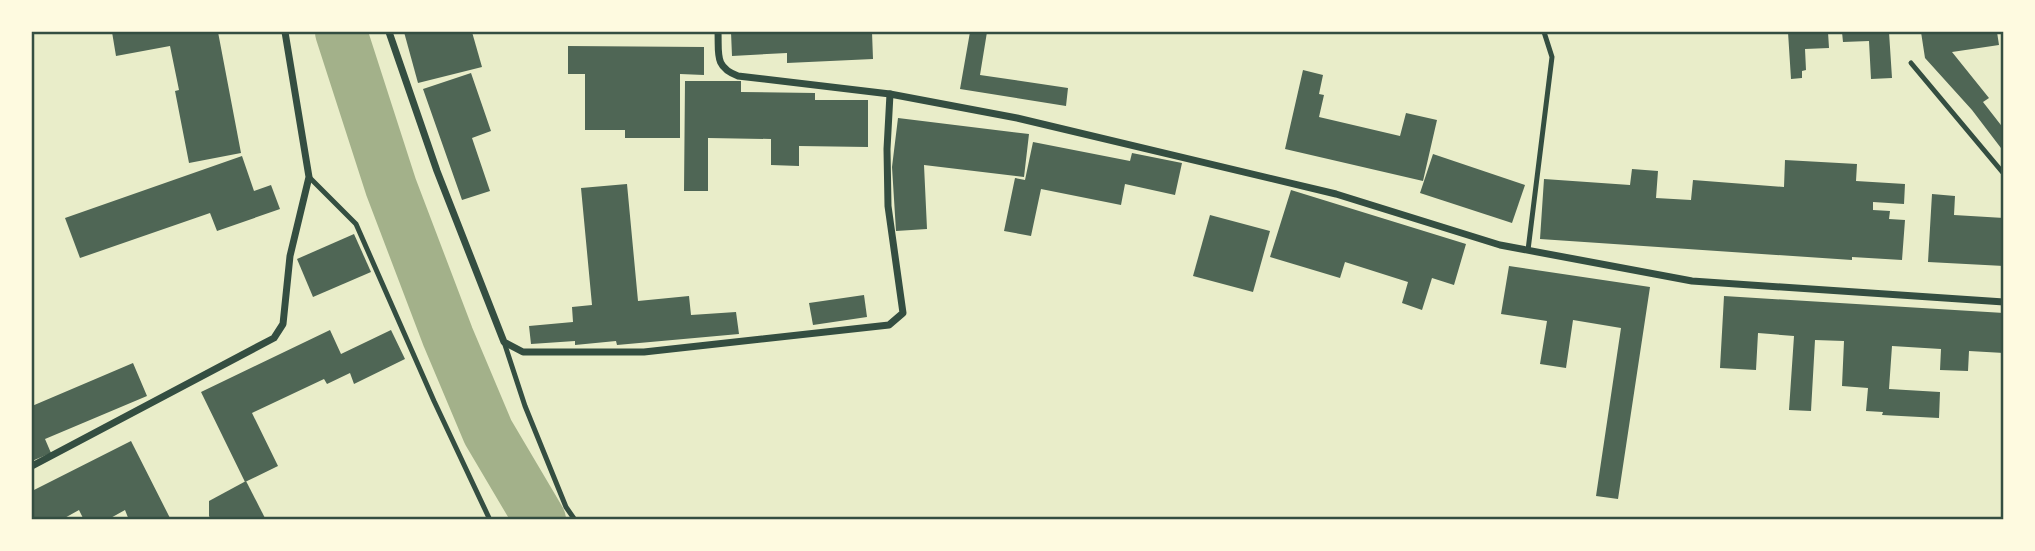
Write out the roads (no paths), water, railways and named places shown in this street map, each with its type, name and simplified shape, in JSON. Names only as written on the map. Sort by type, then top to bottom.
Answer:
[{"type":"street","points":[[32,466],[274,338],[284,324],[290,256],[309,177],[285,32]]},
{"type":"street","points":[[389,32],[437,171],[504,342],[523,352],[644,352],[889,325],[903,313],[888,206],[890,94]]},
{"type":"street","points":[[718,32],[719,63],[725,71],[737,76],[890,94],[1017,118],[1323,191],[1528,250],[1692,281],[2004,302]]},
{"type":"lane","points":[[1528,250],[1552,57],[1544,32]]},
{"type":"lane","points":[[1911,63],[2004,174]]},
{"type":"lane","points":[[309,177],[356,224],[490,520]]},
{"type":"lane","points":[[504,342],[524,406],[566,507],[575,520]]},
{"type":"waterway","points":[[341,32],[391,187],[448,337],[488,432],[540,520]]}]
